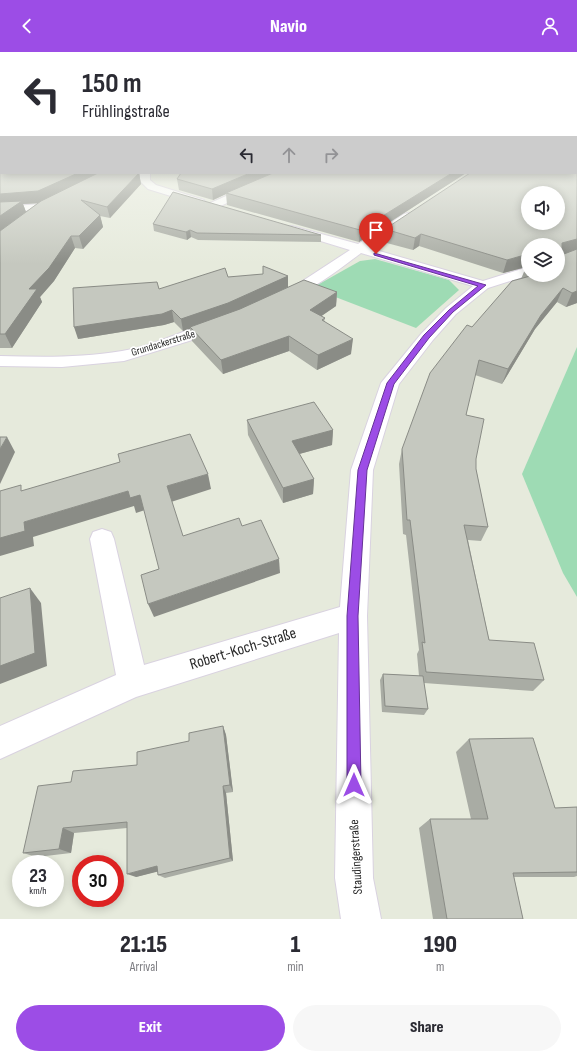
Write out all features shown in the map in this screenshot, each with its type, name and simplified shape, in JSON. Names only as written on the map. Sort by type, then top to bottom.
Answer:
[{"type":"street","points":[[147,182],[152,187],[227,210]]},
{"type":"street","points":[[212,206],[265,182]]},
{"type":"street","points":[[0,210],[41,207]]},
{"type":"street","points":[[275,301],[303,287],[420,208]]},
{"type":"street","points":[[279,225],[483,285]]},
{"type":"street","name":"Staudingerstraße","points":[[361,919],[354,878],[352,616],[362,470],[390,383],[427,337],[451,311],[483,285],[521,273]]},
{"type":"street","name":"Grundackerstraße","points":[[0,361],[62,362],[124,356],[183,338],[235,319]]},
{"type":"street","points":[[102,538],[134,683]]},
{"type":"street","name":"Robert-Koch-Straße","points":[[0,743],[134,683],[352,616]]},
{"type":"green space","points":[[375,259],[449,280],[459,290],[416,328],[312,288],[360,261]]},
{"type":"green space","points":[[577,347],[577,597],[563,573],[522,474]]},
{"type":"building","points":[[0,182],[57,182],[38,191],[0,194]]},
{"type":"building","points":[[79,182],[130,182],[107,207],[81,200],[100,215],[79,236],[71,236],[49,268],[29,289],[37,289],[5,334],[0,334],[0,231],[41,201]]},
{"type":"building","points":[[189,182],[228,182],[212,189]]},
{"type":"building","points":[[251,182],[437,182],[360,230],[226,193]]},
{"type":"building","points":[[456,182],[577,182],[577,239],[565,242],[565,238],[521,238],[521,256],[507,260],[421,234],[415,238],[385,229]]},
{"type":"building","points":[[173,192],[321,235],[197,233],[190,230],[186,232],[153,224]]},
{"type":"building","points":[[22,201],[0,216],[0,202]]},
{"type":"building","points":[[577,249],[577,291],[572,293],[563,288],[541,315],[508,369],[479,360],[466,415],[484,419],[476,459],[476,469],[488,527],[464,525],[489,640],[534,643],[544,680],[426,672],[422,642],[425,643],[410,520],[407,520],[402,449],[430,373],[467,325],[472,327],[512,281],[521,279],[521,282],[565,282],[565,254]]},
{"type":"building","points":[[263,266],[288,276],[228,303],[181,319],[172,310],[162,314],[74,327],[73,288],[157,282],[159,289],[225,268],[228,277],[263,274]]},
{"type":"building","points":[[304,280],[337,292],[310,310],[325,318],[322,320],[353,339],[318,355],[289,336],[221,360],[190,327],[240,309]]},
{"type":"building","points":[[314,402],[333,430],[292,441],[314,479],[283,488],[247,420]]},
{"type":"building","points":[[190,434],[208,474],[167,486],[183,536],[239,518],[242,526],[261,520],[279,559],[148,604],[141,575],[159,569],[140,495],[130,498],[128,491],[24,522],[25,531],[0,538],[0,491],[21,485],[21,491],[120,462],[118,454]]},
{"type":"building","points":[[0,437],[7,437],[0,449]]},
{"type":"building","points":[[30,588],[35,653],[0,666],[0,598]]},
{"type":"building","points":[[383,674],[423,676],[428,709],[385,706]]},
{"type":"building","points":[[223,726],[230,785],[223,786],[230,858],[158,875],[157,866],[127,874],[127,822],[63,828],[59,849],[23,853],[38,786],[71,782],[73,771],[137,765],[137,752],[189,741],[189,733]]},
{"type":"building","points":[[533,738],[555,808],[577,807],[577,872],[513,873],[523,919],[447,919],[430,819],[488,819],[469,739]]},
{"type":"route","points":[[354,785],[352,616],[362,470],[390,383],[427,337],[451,311],[483,285],[376,254]]}]
